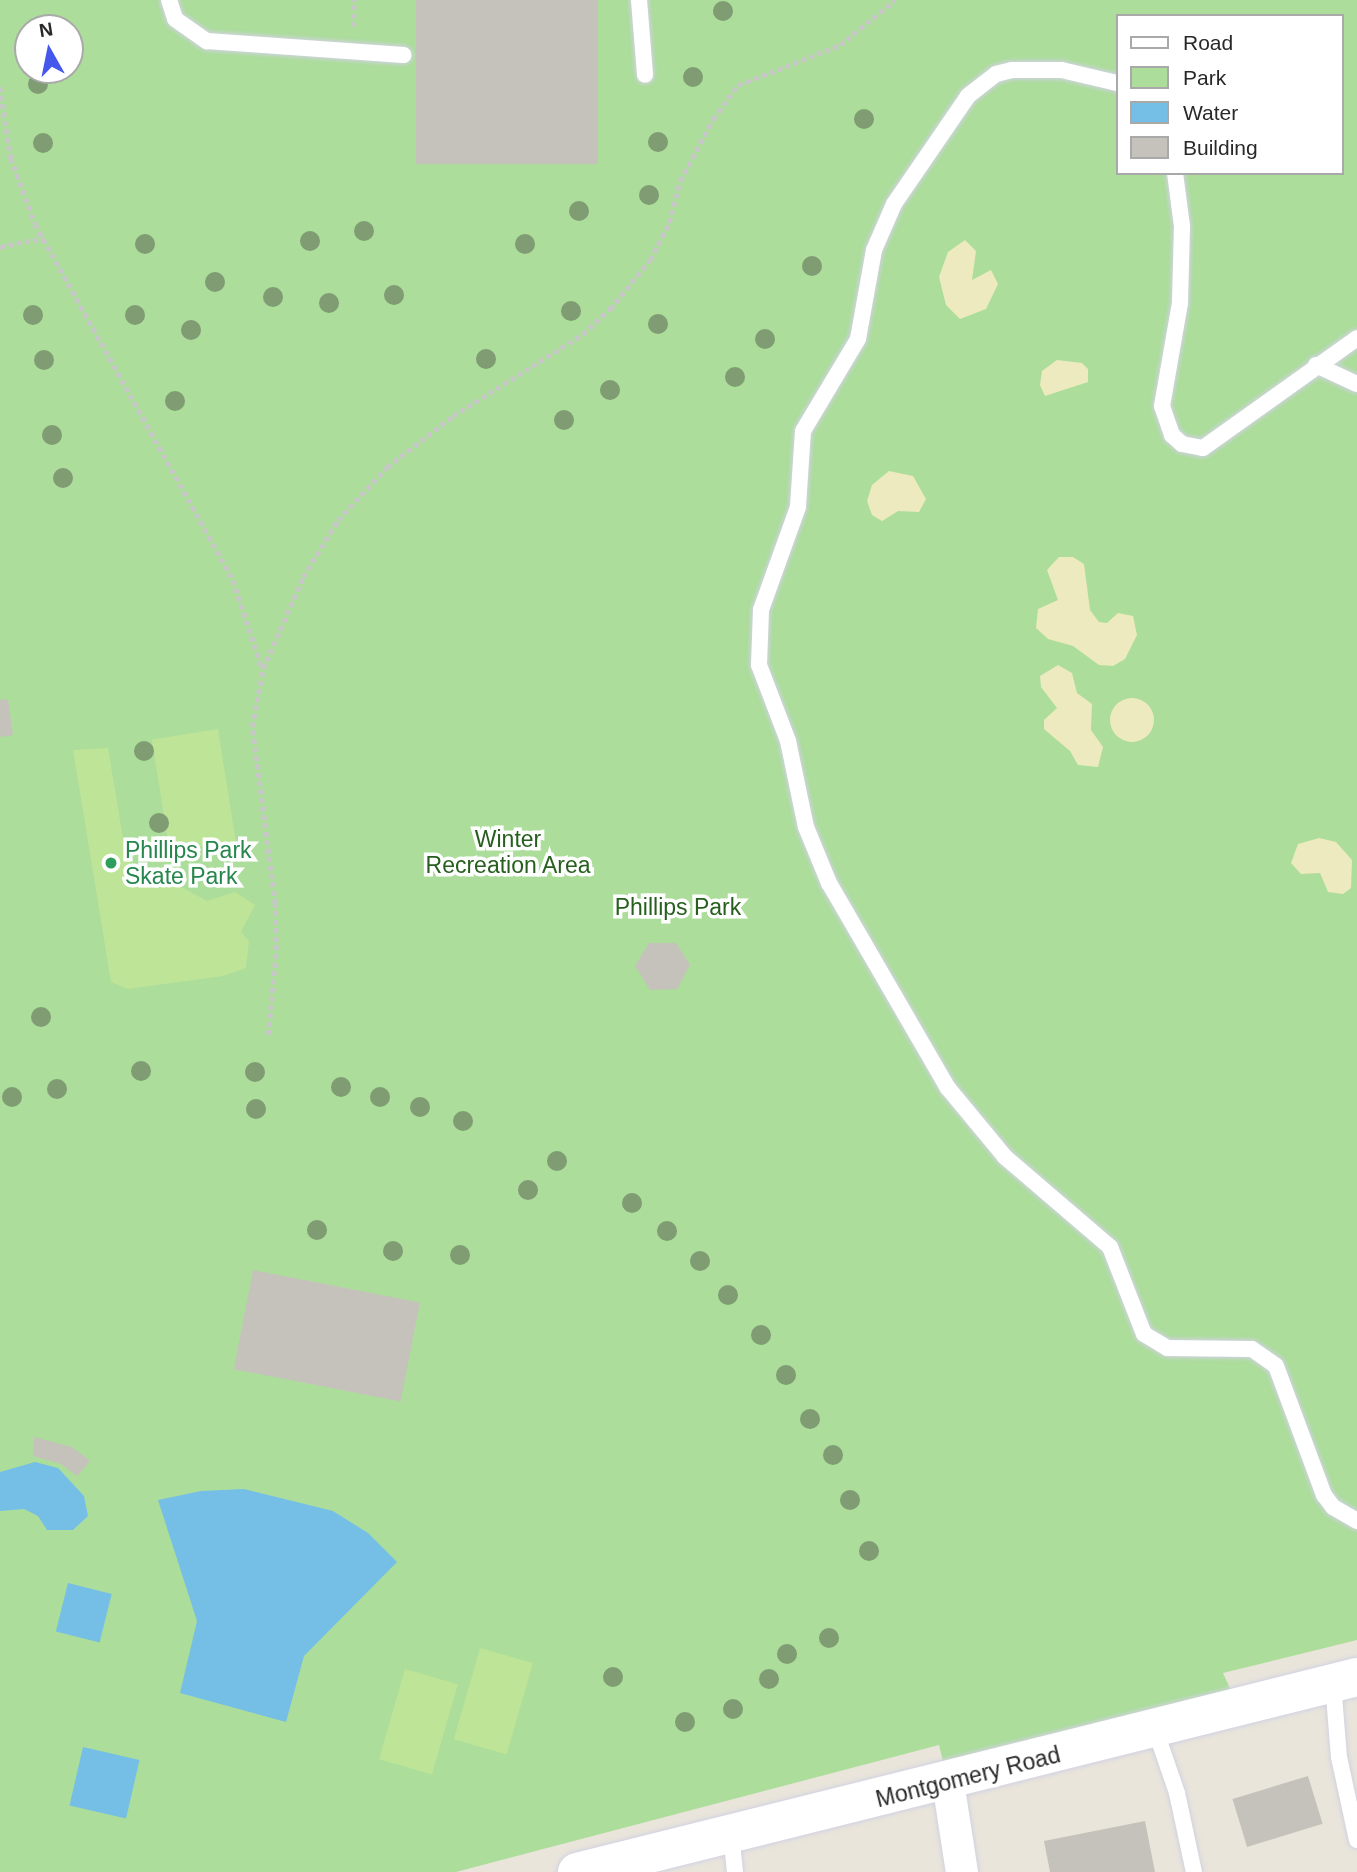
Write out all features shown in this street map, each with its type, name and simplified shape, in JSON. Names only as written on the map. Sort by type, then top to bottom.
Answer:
[{"type":"street","name":"Montgomery Road","points":[[577,1872],[948,1782],[1345,1680]]},
{"type":"street","points":[[948,1782],[962,1872]]},
{"type":"lane","points":[[169,0],[175,19],[207,41],[404,55]]},
{"type":"lane","points":[[639,0],[645,75]]},
{"type":"lane","points":[[1116,83],[1061,70],[1012,70],[996,75],[968,96],[894,204],[874,250],[858,339],[803,431],[798,507],[761,610],[759,664],[788,741],[806,827],[829,883],[948,1088],[1005,1157],[1110,1247],[1144,1334],[1167,1348],[1252,1349],[1276,1366],[1324,1495],[1333,1507],[1357,1521]]},
{"type":"lane","points":[[1175,175],[1182,226],[1181,290],[1162,406],[1172,435],[1191,448],[1203,448],[1357,338]]},
{"type":"lane","points":[[1317,365],[1357,384]]},
{"type":"lane","points":[[1345,1680],[1339,1757],[1357,1840]]},
{"type":"lane","points":[[1155,1729],[1177,1793],[1194,1872]]},
{"type":"lane","points":[[731,1835],[735,1872]]},
{"type":"path","points":[[268,1035],[276,950],[275,904],[252,727],[262,669],[303,577],[338,520],[387,467],[453,416],[583,334],[650,260],[669,223],[680,181],[713,119],[738,85],[840,45],[895,0]]},
{"type":"path","points":[[0,87],[11,158],[43,238],[233,580],[262,669]]},
{"type":"path","points":[[0,247],[43,238]]},
{"type":"green space","name":"Phillips Park","points":[[0,0],[1357,0],[1357,1640],[1223,1673],[1233,1695],[948,1782],[939,1745],[456,1872],[0,1872]]},
{"type":"green space","name":"Phillips Park Skate Park","points":[[218,729],[236,842],[170,852],[152,739]]},
{"type":"green space","name":"Phillips Park Skate Park","points":[[108,748],[126,856],[135,870],[161,882],[172,882],[207,901],[235,892],[255,905],[241,932],[249,941],[246,968],[223,976],[128,989],[111,982],[73,750]]},
{"type":"green space","points":[[480,1648],[533,1663],[507,1754],[454,1739]]},
{"type":"green space","points":[[405,1669],[458,1684],[432,1775],[379,1759]]},
{"type":"sand","points":[[965,240],[976,251],[972,280],[991,270],[998,284],[986,309],[960,319],[946,305],[939,277],[948,252]]},
{"type":"sand","points":[[1057,360],[1082,363],[1088,369],[1088,382],[1045,396],[1040,385],[1042,371]]},
{"type":"sand","points":[[889,471],[913,476],[926,499],[919,512],[898,511],[882,521],[872,515],[867,501],[872,485]]},
{"type":"sand","points":[[1059,557],[1073,557],[1084,564],[1090,610],[1099,622],[1107,623],[1118,613],[1133,616],[1137,635],[1125,659],[1113,666],[1099,665],[1073,646],[1048,639],[1036,628],[1038,609],[1058,600],[1047,570]]},
{"type":"sand","points":[[1058,665],[1072,673],[1077,693],[1092,704],[1091,730],[1103,747],[1098,767],[1078,765],[1070,751],[1044,729],[1044,720],[1057,708],[1041,687],[1040,676]]},
{"type":"sand","points":[[1132,698],[1147,705],[1154,720],[1147,735],[1132,742],[1117,735],[1110,720],[1117,705]]},
{"type":"sand","points":[[1319,838],[1336,842],[1352,860],[1351,888],[1343,894],[1328,892],[1320,873],[1301,874],[1291,863],[1298,844]]},
{"type":"water","points":[[35,1462],[58,1468],[84,1496],[88,1516],[73,1530],[47,1530],[38,1516],[24,1509],[0,1511],[0,1472]]},
{"type":"water","points":[[244,1489],[333,1511],[368,1533],[397,1562],[304,1656],[286,1722],[180,1693],[197,1621],[158,1500],[201,1491]]},
{"type":"water","points":[[68,1583],[112,1594],[100,1642],[56,1632]]},
{"type":"water","points":[[83,1747],[140,1760],[126,1819],[70,1805]]},
{"type":"building","points":[[416,0],[598,0],[598,164],[416,164]]},
{"type":"building","points":[[8,699],[13,735],[0,737],[0,700]]},
{"type":"building","points":[[649,943],[676,943],[690,965],[677,989],[650,990],[635,966]]},
{"type":"building","points":[[253,1270],[420,1302],[401,1402],[234,1369]]},
{"type":"building","points":[[34,1437],[72,1447],[90,1461],[77,1476],[61,1464],[33,1456]]},
{"type":"building","points":[[1308,1776],[1323,1824],[1247,1847],[1232,1799]]},
{"type":"building","points":[[1145,1821],[1155,1872],[1050,1872],[1044,1841]]},
{"type":"place","name":"Phillips Park Skate Park","points":[[111,863]]},
{"type":"park label","name":"Winter Recreation Area","points":[[508,852]]}]
